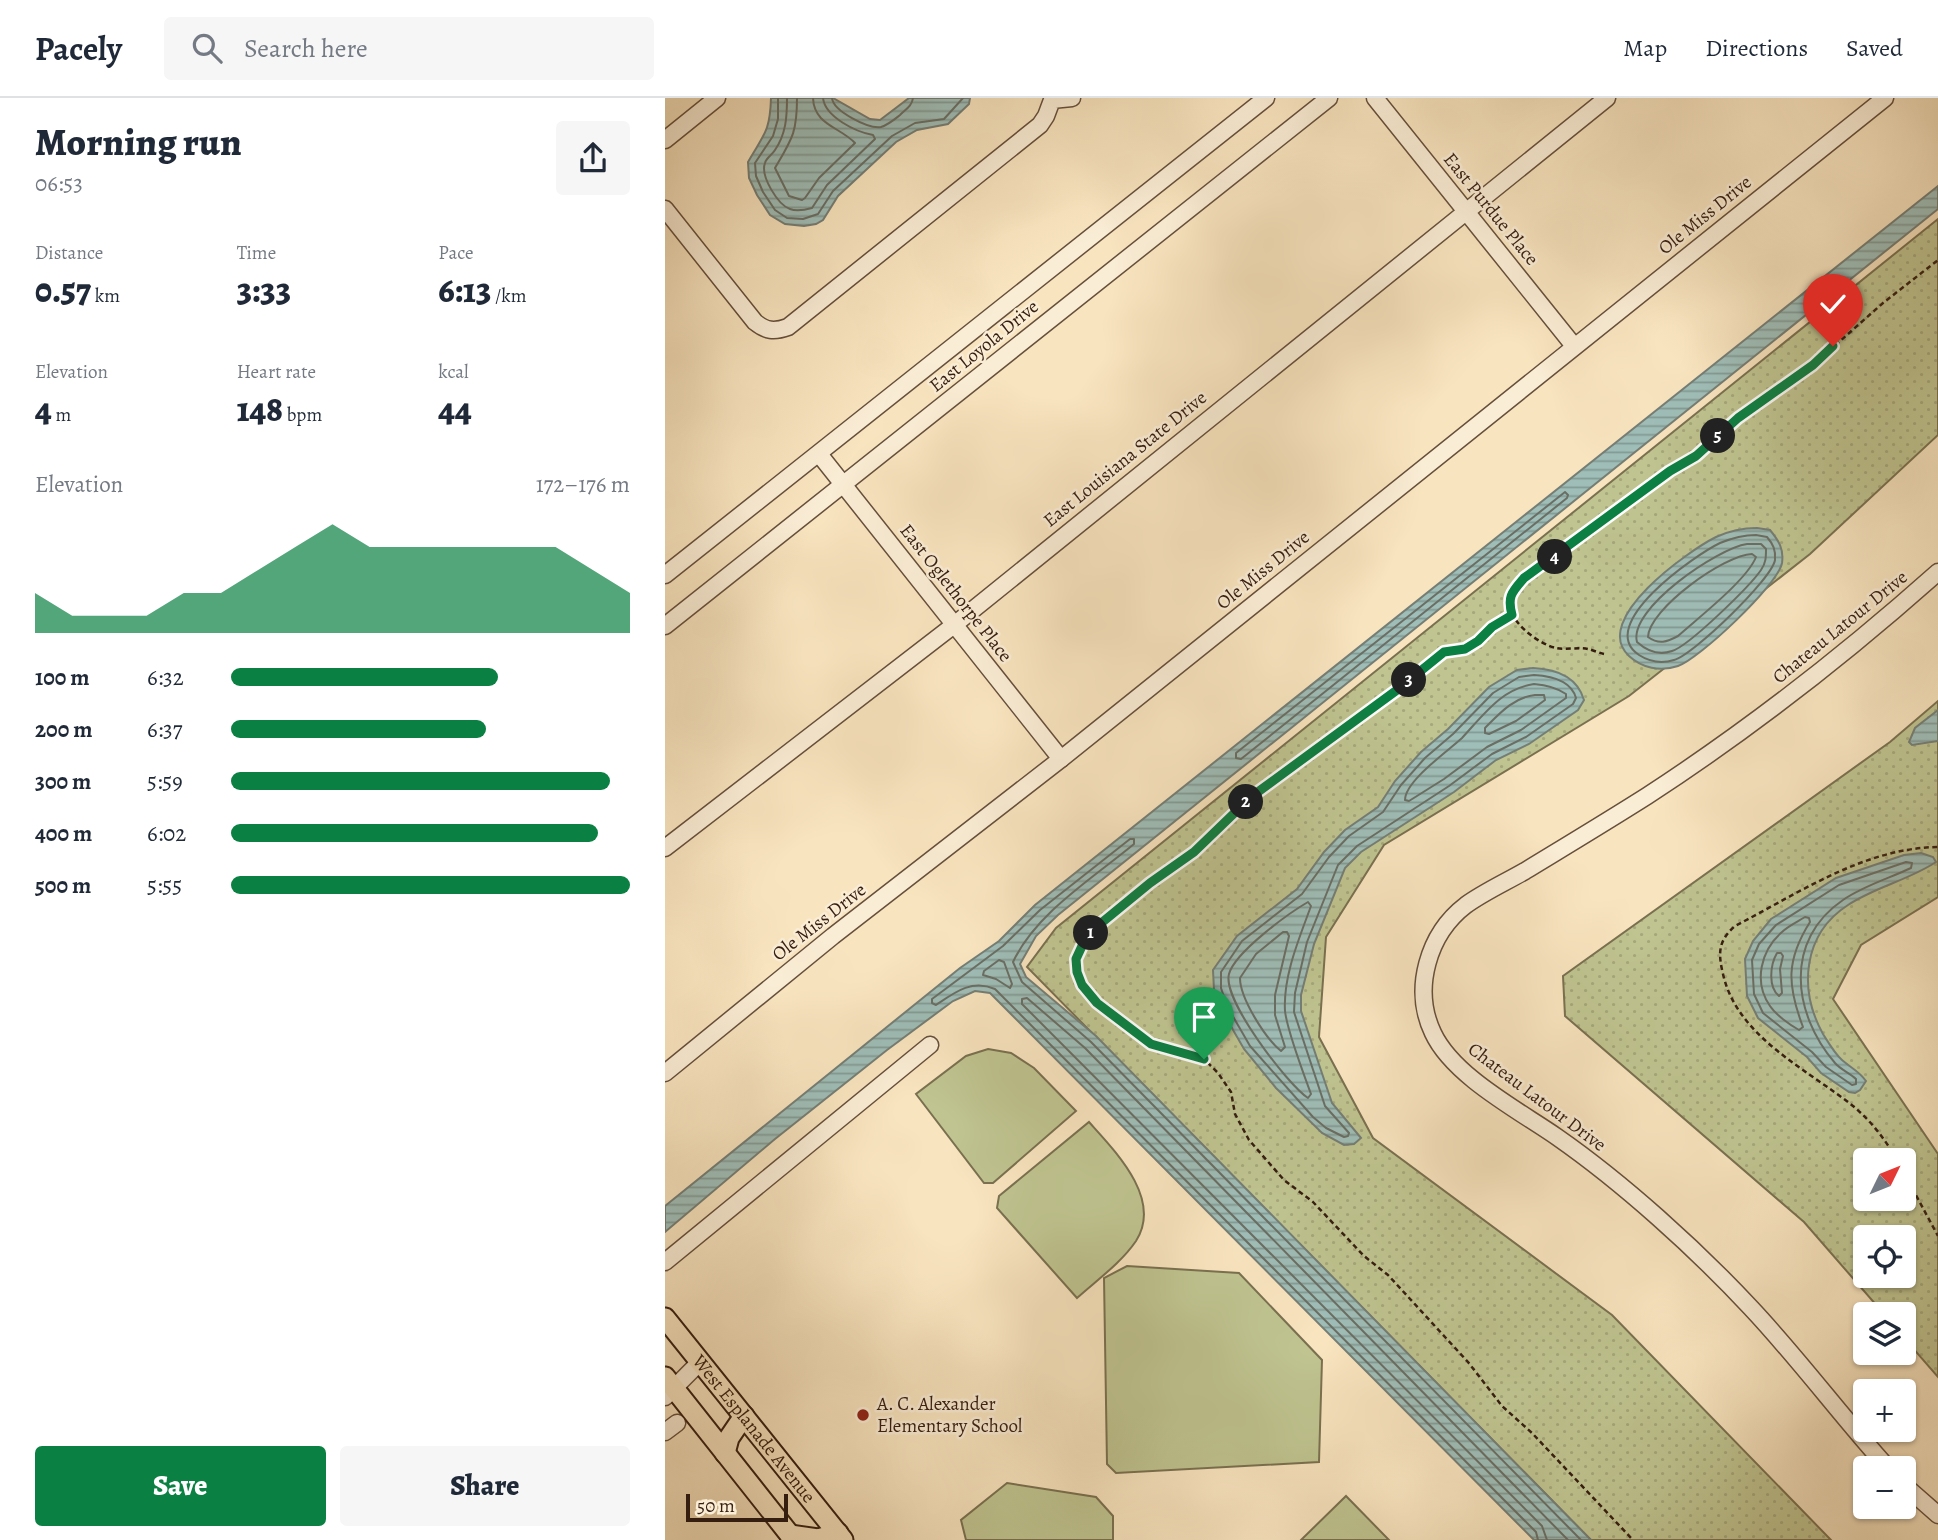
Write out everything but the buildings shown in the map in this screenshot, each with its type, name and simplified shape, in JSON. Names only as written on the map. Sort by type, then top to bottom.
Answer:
[{"type":"main road","name":"West Esplanade Avenue","points":[[665,1318],[841,1536]]},
{"type":"main road","name":"West Esplanade Avenue","points":[[668,1387],[792,1537]]},
{"type":"main road","points":[[725,1453],[729,1438],[744,1416]]},
{"type":"main road","points":[[792,1537],[818,1539],[841,1536]]},
{"type":"street","points":[[665,140],[717,98]]},
{"type":"street","points":[[665,209],[755,322],[768,330],[779,330],[788,327],[1040,125],[1046,117],[1051,99],[1072,98]]},
{"type":"street","name":"East Loyola Drive","points":[[665,575],[1266,98]]},
{"type":"street","name":"East Loyola Drive","points":[[665,626],[1329,98]]},
{"type":"street","name":"East Purdue Place","points":[[1375,98],[1574,346]]},
{"type":"street","name":"East Louisiana State Drive","points":[[665,848],[954,625],[1607,98]]},
{"type":"street","name":"Ole Miss Drive","points":[[665,1073],[833,936],[1061,759],[1885,98]]},
{"type":"street","name":"East Oglethorpe Place","points":[[819,454],[1061,759]]},
{"type":"street","name":"Chateau Latour Drive","points":[[1878,1456],[1751,1308],[1699,1256],[1571,1147],[1465,1074],[1446,1055],[1431,1032],[1423,997],[1424,972],[1434,943],[1448,923],[1465,906],[1589,833],[1692,766],[1827,667],[1938,572]]},
{"type":"street","points":[[665,1262],[930,1045]]},
{"type":"street","points":[[668,1387],[699,1363]]},
{"type":"street","points":[[1916,1495],[1938,1514]]},
{"type":"path","points":[[1604,654],[1588,649],[1554,648],[1534,636],[1520,626],[1512,615],[1509,603],[1512,592],[1524,578],[1670,471],[1696,456],[1738,418],[1813,365],[1938,260]]},
{"type":"path","points":[[1512,615],[1465,649],[1444,652],[1397,690],[1251,797],[1194,852],[1150,883],[1094,929],[1076,959],[1077,972],[1082,985],[1097,1003],[1124,1026],[1151,1044],[1204,1059],[1218,1073],[1231,1092],[1235,1114],[1249,1140],[1364,1256],[1388,1275],[1468,1362],[1503,1406],[1633,1540]]},
{"type":"path","points":[[1890,1148],[1878,1129],[1854,1107],[1779,1051],[1742,1017],[1725,987],[1719,959],[1723,937],[1735,926],[1820,881],[1881,856],[1916,848],[1938,847]]},
{"type":"path","points":[[1916,1195],[1938,1236]]},
{"type":"green space","points":[[1938,219],[1938,435],[1810,554],[1629,696],[1384,845],[1326,937],[1319,1037],[1373,1138],[1612,1315],[1831,1540],[1591,1540],[1027,967],[1056,928]]},
{"type":"green space","points":[[1938,701],[1938,897],[1861,945],[1833,999],[1938,1154],[1938,1377],[1916,1352],[1916,1302],[1874,1302],[1861,1288],[1916,1288],[1916,1225],[1853,1225],[1853,1278],[1804,1222],[1565,1016],[1563,976],[1890,742]]},
{"type":"green space","points":[[988,1049],[1011,1053],[1034,1068],[1076,1111],[993,1183],[984,1183],[916,1094],[966,1056]]},
{"type":"green space","points":[[1089,1122],[1132,1177],[1144,1209],[1143,1225],[1136,1241],[1123,1257],[1077,1298],[997,1208],[999,1196]]},
{"type":"green space","points":[[1127,1266],[1239,1273],[1322,1360],[1319,1462],[1116,1473],[1107,1464],[1104,1278]]},
{"type":"green space","points":[[1007,1483],[1096,1497],[1113,1516],[1113,1540],[966,1540],[961,1520]]},
{"type":"green space","points":[[1346,1496],[1389,1540],[1301,1540]]},
{"type":"water","points":[[771,98],[833,98],[870,119],[880,120],[909,98],[970,98],[969,104],[948,124],[917,130],[896,142],[838,196],[823,220],[804,226],[785,224],[770,215],[749,178],[748,162],[768,126]]},
{"type":"water","points":[[1938,186],[1938,209],[1058,915],[1036,936],[1020,964],[1026,977],[1096,1036],[1591,1540],[1534,1540],[990,993],[975,991],[953,1001],[775,1139],[665,1232],[665,1206],[960,968],[999,941],[1035,905]]},
{"type":"water","points":[[1736,530],[1770,530],[1776,538],[1781,549],[1782,563],[1767,587],[1736,620],[1703,650],[1678,666],[1652,668],[1629,656],[1620,641],[1622,624],[1647,588],[1685,556],[1716,537]]},
{"type":"water","points":[[1533,668],[1557,672],[1571,680],[1584,700],[1578,710],[1529,744],[1496,760],[1454,792],[1361,852],[1345,868],[1314,944],[1301,995],[1301,1011],[1332,1103],[1361,1138],[1354,1144],[1344,1145],[1322,1133],[1276,1088],[1244,1049],[1221,1009],[1214,990],[1213,970],[1237,936],[1297,889],[1324,852],[1345,830],[1378,807],[1395,781],[1421,752],[1489,687],[1517,670]]},
{"type":"water","points":[[1938,710],[1938,741],[1912,745],[1909,742],[1915,728]]},
{"type":"water","points":[[1921,853],[1933,857],[1936,862],[1848,905],[1833,917],[1814,947],[1808,981],[1815,1017],[1837,1055],[1866,1081],[1860,1090],[1849,1092],[1821,1073],[1807,1057],[1758,1018],[1747,996],[1745,959],[1753,941],[1771,919],[1836,878],[1904,855]]},
{"type":"place","name":"A. C. Alexander Elementary School","points":[[863,1415]]},
{"type":"route","points":[[1204,1059],[1151,1044],[1097,1003],[1082,985],[1076,959],[1094,929],[1150,883],[1194,852],[1251,797],[1397,690],[1444,652],[1465,649],[1512,615],[1509,603],[1512,592],[1524,578],[1670,471],[1696,456],[1738,418],[1813,365],[1833,346]]}]
